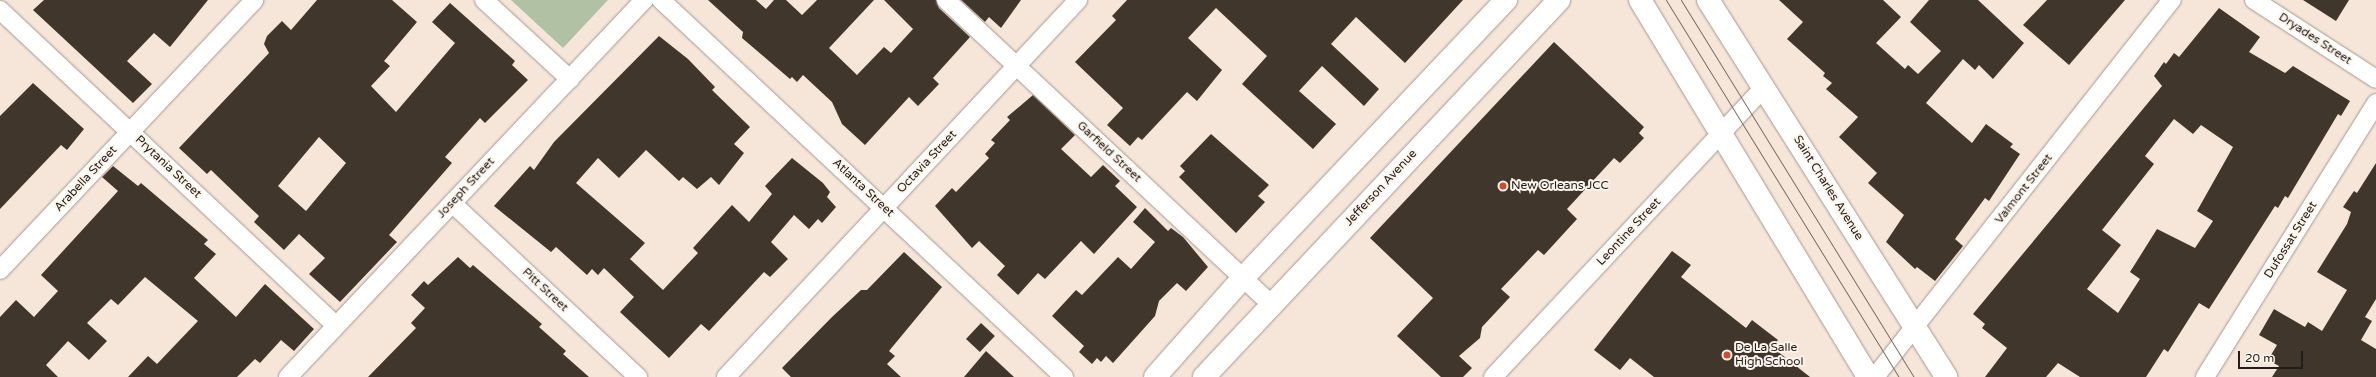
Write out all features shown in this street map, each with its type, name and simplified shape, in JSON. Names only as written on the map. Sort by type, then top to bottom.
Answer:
[{"type":"street","name":"Arabella Street","points":[[0,270],[254,0]]},
{"type":"street","points":[[484,0],[570,79]]},
{"type":"street","name":"Joseph Street","points":[[288,377],[644,0]]},
{"type":"street","name":"Atlanta Street","points":[[661,0],[1064,377]]},
{"type":"street","name":"Garfield Street","points":[[946,0],[1272,305]]},
{"type":"street","name":"Octavia Street","points":[[726,377],[1078,0]]},
{"type":"street","points":[[1155,377],[1243,278],[1506,0]]},
{"type":"street","name":"Jefferson Avenue","points":[[1204,377],[1559,0]]},
{"type":"street","points":[[1640,0],[1719,136],[1868,377]]},
{"type":"street","name":"Saint Charles Avenue","points":[[1708,0],[1916,327],[1946,377]]},
{"type":"street","name":"Valmont Street","points":[[1875,377],[1916,327],[2172,0]]},
{"type":"street","name":"Dryades Street","points":[[2254,0],[2376,79]]},
{"type":"street","name":"Prytania Street","points":[[0,10],[336,325]]},
{"type":"street","name":"Leontine Street","points":[[1494,377],[1764,87]]},
{"type":"street","name":"Dufossat Street","points":[[2206,377],[2376,103]]},
{"type":"street","name":"Pitt Street","points":[[452,203],[638,377]]},
{"type":"green space","points":[[511,0],[608,0],[563,48]]},
{"type":"building","points":[[44,0],[208,0],[170,47],[154,33],[127,61],[152,84],[133,103],[33,10]]},
{"type":"building","points":[[317,0],[392,0],[417,22],[384,61],[390,66],[371,86],[396,112],[455,43],[432,22],[450,3],[515,61],[512,65],[528,80],[485,123],[480,118],[445,157],[452,163],[389,235],[397,242],[340,302],[309,274],[325,258],[299,234],[284,250],[254,222],[259,216],[211,170],[207,174],[179,148],[269,53],[264,44],[267,36],[282,21],[291,30]],"holes":[[[319,137],[346,163],[306,211],[278,186]]]},
{"type":"building","points":[[708,0],[756,0],[766,9],[774,0],[786,0],[802,15],[817,0],[874,0],[829,48],[857,75],[884,47],[891,53],[913,29],[884,0],[936,0],[939,8],[970,37],[933,78],[939,84],[918,106],[909,97],[865,145],[842,124],[832,102],[803,75],[797,82],[792,77],[790,79],[742,38],[743,32]]},
{"type":"building","points":[[961,0],[1021,0],[1001,28],[989,17],[985,22]]},
{"type":"building","points":[[1127,0],[1463,0],[1405,63],[1356,17],[1331,44],[1379,89],[1364,106],[1322,66],[1299,91],[1336,124],[1313,149],[1242,84],[1267,56],[1216,8],[1188,38],[1222,70],[1197,101],[1187,92],[1142,140],[1138,137],[1130,146],[1107,125],[1123,108],[1075,62],[1116,20],[1112,16]]},
{"type":"building","points":[[1779,0],[1883,0],[1901,17],[1876,43],[1905,69],[1908,65],[1918,74],[1941,51],[1910,22],[1929,0],[1978,0],[2024,43],[1993,79],[1979,65],[1975,70],[1963,59],[1926,103],[1972,143],[1986,124],[2013,144],[2010,147],[2020,154],[1989,201],[1985,198],[1955,239],[1963,246],[1935,281],[1917,267],[1915,269],[1886,242],[1904,215],[1868,183],[1877,173],[1839,137],[1858,117],[1826,89],[1832,83],[1823,76],[1825,73],[1787,39],[1803,22]]},
{"type":"building","points":[[2047,0],[2125,0],[2069,65],[2023,25]]},
{"type":"building","points":[[2303,0],[2349,0],[2336,21]]},
{"type":"building","points":[[2219,8],[2260,37],[2249,52],[2285,73],[2293,66],[2350,101],[2341,116],[2338,114],[2288,198],[2285,196],[2278,208],[2275,206],[2209,309],[2199,303],[2168,352],[2164,349],[2146,377],[2080,377],[2058,363],[2046,377],[1985,377],[2007,348],[1982,328],[1985,324],[1973,314],[2162,86],[2154,76],[2164,62],[2166,64],[2174,53],[2179,57]],"holes":[[[2174,119],[2193,134],[2201,125],[2233,147],[2197,211],[2213,221],[2195,248],[2157,229],[2130,272],[2140,279],[2118,313],[2087,289],[2121,245],[2102,230],[2154,164],[2145,156]]]},
{"type":"building","points":[[659,36],[688,59],[715,87],[712,90],[750,127],[734,144],[744,153],[719,185],[711,177],[697,189],[683,177],[679,181],[646,150],[619,178],[598,158],[576,183],[645,243],[630,259],[663,290],[698,253],[693,248],[732,205],[749,222],[772,194],[765,186],[792,158],[823,183],[830,192],[827,197],[836,207],[822,223],[818,219],[809,229],[794,215],[771,242],[788,259],[770,277],[764,272],[709,331],[701,324],[669,358],[620,312],[634,297],[604,268],[598,275],[592,269],[587,275],[556,247],[551,252],[494,206],[530,166],[534,170],[554,142]]},
{"type":"building","name":"New Orleans JCC","points":[[1554,42],[1644,127],[1639,133],[1644,138],[1620,163],[1614,158],[1567,209],[1577,219],[1544,255],[1538,250],[1501,289],[1510,297],[1482,327],[1480,338],[1459,356],[1472,368],[1463,377],[1441,377],[1397,336],[1433,298],[1370,238]]},
{"type":"building","points":[[33,83],[84,129],[67,150],[61,145],[0,209],[0,116]]},
{"type":"building","points":[[1033,95],[1075,135],[1061,149],[1091,177],[1103,165],[1120,181],[1115,186],[1137,207],[1094,254],[1081,241],[1045,279],[1038,273],[1018,295],[997,275],[1005,266],[979,241],[972,248],[935,206],[952,188],[956,192],[989,158],[985,154],[995,143],[991,140],[1010,120],[1007,117]]},
{"type":"building","points":[[1211,134],[1269,185],[1258,196],[1265,202],[1236,233],[1179,177],[1185,171],[1180,166]]},
{"type":"building","points":[[2376,163],[2376,299],[2365,317],[2372,321],[2361,340],[2376,349],[2376,377],[2272,377],[2279,366],[2268,360],[2277,345],[2259,335],[2274,309],[2305,327],[2308,322],[2322,331],[2347,290],[2317,272],[2347,224],[2351,212],[2343,207],[2354,191],[2357,193]]},
{"type":"building","points":[[113,166],[138,186],[141,183],[208,240],[204,244],[216,254],[194,278],[236,317],[265,284],[314,329],[294,351],[281,340],[260,363],[255,359],[237,377],[128,377],[148,356],[157,364],[198,321],[145,277],[118,305],[111,299],[87,323],[107,341],[89,360],[68,341],[46,365],[58,377],[0,377],[0,317],[16,300],[34,317],[58,291],[41,275],[118,191],[102,177]]},
{"type":"building","points":[[1145,208],[1168,231],[1171,228],[1183,237],[1208,267],[1186,291],[1177,283],[1159,301],[1155,316],[1113,363],[1106,356],[1101,362],[1097,358],[1092,364],[1079,352],[1084,346],[1052,316],[1076,290],[1082,295],[1118,257],[1131,269],[1155,242],[1133,222]]},
{"type":"building","points":[[1672,251],[1691,265],[1681,277],[1746,328],[1752,320],[1778,340],[1772,347],[1810,377],[1654,377],[1630,358],[1620,370],[1594,350]]},
{"type":"building","points":[[904,252],[942,287],[889,351],[895,356],[887,364],[901,377],[791,377],[782,368],[832,317],[861,290],[867,290]]},
{"type":"building","points":[[458,257],[470,268],[473,265],[542,324],[539,327],[566,351],[563,354],[589,377],[368,377],[416,328],[411,323],[425,308],[411,295],[424,281],[428,285]]},
{"type":"building","points":[[981,323],[995,336],[980,352],[966,339]]},
{"type":"building","points":[[986,351],[1014,377],[964,377]]},
{"type":"tram line","points":[[1666,0],[1899,377]]},
{"type":"tram line","points":[[1681,0],[1914,377]]},
{"type":"place","name":"New Orleans JCC","points":[[1503,186]]},
{"type":"place","name":"De La Salle High School","points":[[1727,355]]}]
